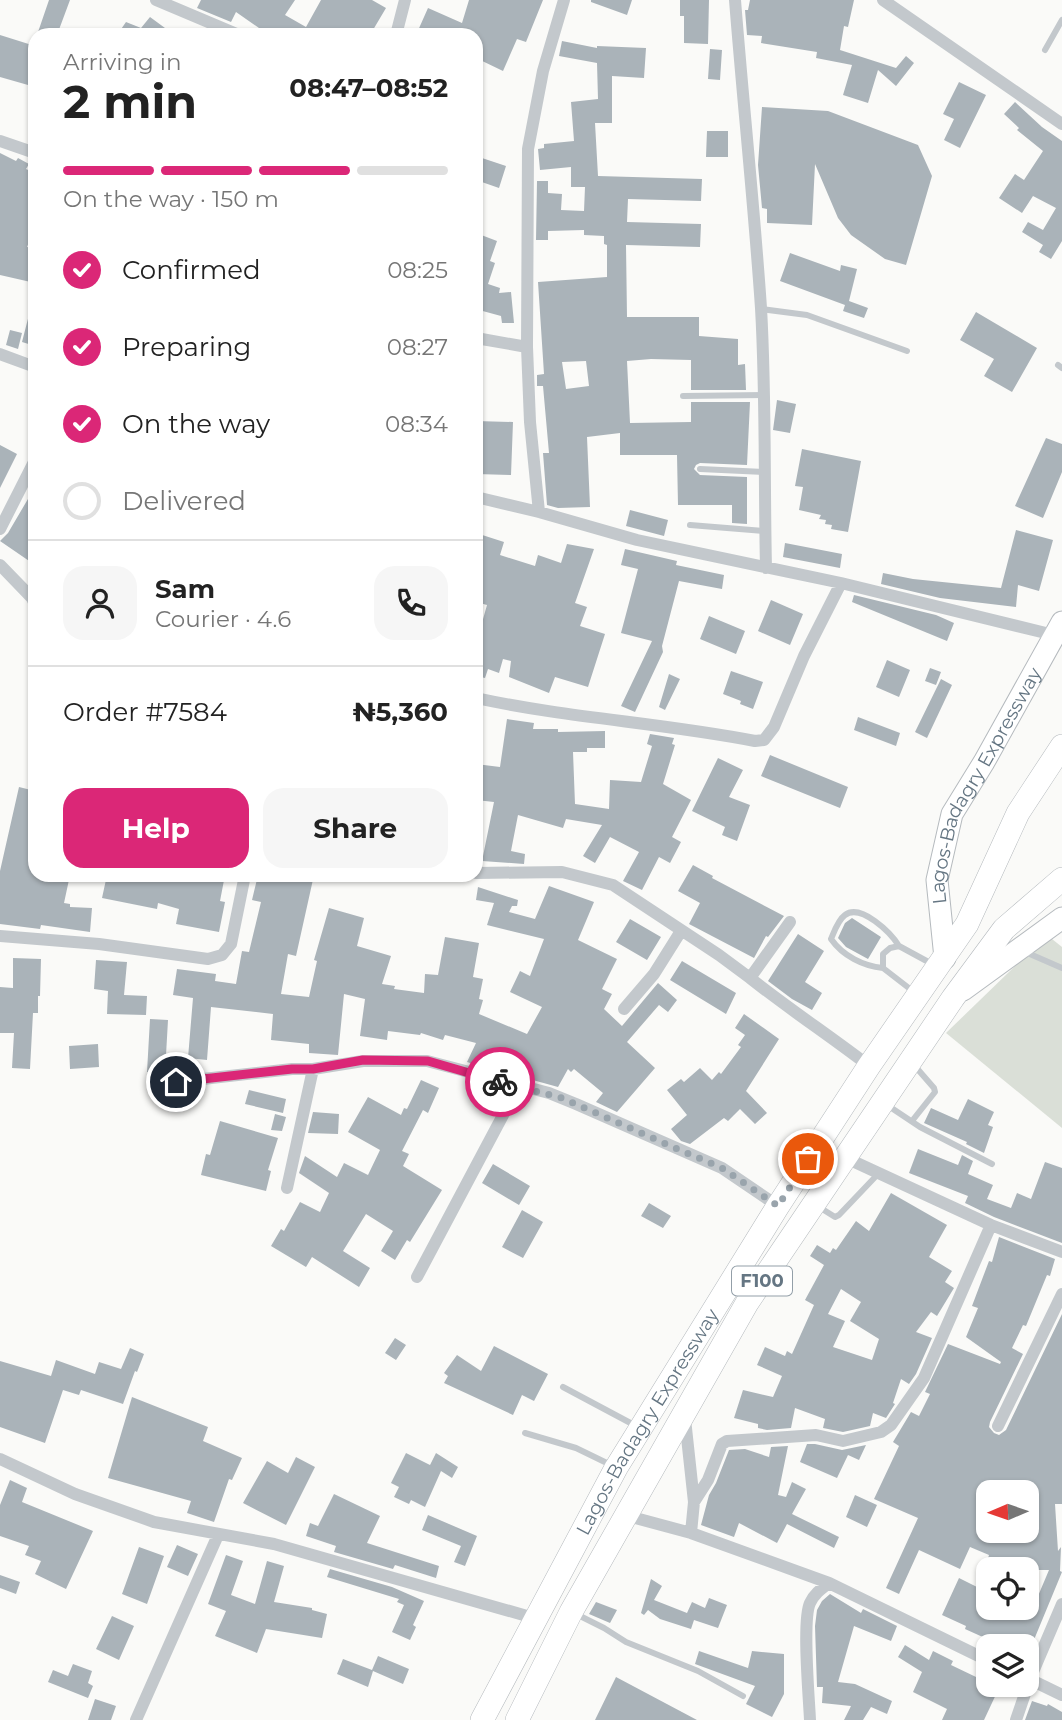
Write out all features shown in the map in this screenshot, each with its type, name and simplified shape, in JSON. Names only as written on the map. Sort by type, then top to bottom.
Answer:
[{"type":"highway","name":"Lagos-Badagry Expressway","points":[[482,1720],[616,1468],[778,1206],[869,1066],[967,924],[1018,813],[1062,746]]},
{"type":"highway","name":"Lagos-Badagry Expressway","points":[[517,1720],[571,1612],[747,1303],[953,998],[1004,929],[1062,878]]},
{"type":"main road","name":"Lagos-Badagry Expressway","points":[[942,963],[937,880],[952,814],[1015,708],[1058,628]]},
{"type":"main road","name":"Lagos-Badagry Expressway","points":[[953,998],[1062,918]]},
{"type":"street","points":[[156,0],[222,28]]},
{"type":"street","points":[[398,28],[405,0]]},
{"type":"street","points":[[539,512],[530,422],[527,347],[528,149],[543,71],[564,0]]},
{"type":"street","points":[[735,0],[761,309],[766,568]]},
{"type":"street","points":[[883,0],[1062,124]]},
{"type":"street","points":[[0,141],[28,151]]},
{"type":"street","points":[[483,339],[527,347]]},
{"type":"street","points":[[0,354],[28,364]]},
{"type":"street","points":[[0,529],[28,474]]},
{"type":"street","points":[[483,499],[637,540],[1058,628]]},
{"type":"street","points":[[0,565],[28,594]]},
{"type":"street","points":[[483,700],[525,709],[660,725],[755,741],[764,740],[774,727],[804,656],[841,583]]},
{"type":"street","points":[[483,873],[562,872],[613,885],[719,955],[787,1008],[826,1033],[869,1066]]},
{"type":"street","points":[[0,936],[99,944],[208,959],[222,955],[231,944],[244,882]]},
{"type":"street","points":[[750,978],[790,922]]},
{"type":"street","points":[[624,1009],[654,974],[681,931]]},
{"type":"street","points":[[176,1082],[313,1069],[363,1060],[428,1061],[548,1093],[576,1104],[722,1168],[778,1206]]},
{"type":"street","points":[[287,1188],[313,1069]]},
{"type":"street","points":[[417,1278],[518,1087]]},
{"type":"street","points":[[846,1158],[991,1225],[1062,1252]]},
{"type":"street","points":[[694,1502],[708,1480],[722,1444],[727,1441],[816,1435],[843,1441],[881,1433],[891,1425],[924,1378],[991,1225]]},
{"type":"street","points":[[998,1426],[1062,1294]]},
{"type":"street","points":[[684,1410],[694,1502],[691,1533]]},
{"type":"street","points":[[0,1459],[75,1493],[154,1522],[274,1544],[534,1618]]},
{"type":"street","points":[[628,1516],[691,1533],[829,1583],[976,1655]]},
{"type":"street","points":[[136,1720],[218,1535]]},
{"type":"street","points":[[810,1720],[808,1605],[816,1593],[829,1583]]},
{"type":"street","points":[[1039,1655],[1062,1604]]},
{"type":"street","points":[[1039,1684],[1062,1695]]},
{"type":"street","points":[[1016,1720],[1023,1697]]},
{"type":"lane","points":[[1045,50],[1062,20]]},
{"type":"lane","points":[[761,309],[807,315],[906,351]]},
{"type":"lane","points":[[683,396],[764,394]]},
{"type":"lane","points":[[701,469],[766,472]]},
{"type":"lane","points":[[690,525],[764,531]]},
{"type":"lane","points":[[899,946],[892,935],[860,912],[844,915],[831,939],[837,948],[867,966],[883,968],[919,996]]},
{"type":"lane","points":[[883,968],[883,954],[890,948],[899,946],[942,963]]},
{"type":"lane","points":[[1018,949],[1062,968]]},
{"type":"lane","points":[[910,1061],[934,1088],[934,1092],[912,1121]]},
{"type":"lane","points":[[883,1102],[912,1121],[992,1164]]},
{"type":"lane","points":[[814,1204],[835,1217],[878,1173]]},
{"type":"lane","points":[[563,1387],[640,1428]]},
{"type":"lane","points":[[525,1433],[576,1448],[616,1468]]},
{"type":"lane","points":[[571,1612],[626,1642],[698,1671],[743,1696]]},
{"type":"shaded area","points":[[1047,935],[1062,947],[1062,1128],[946,1033]]},
{"type":"building","points":[[49,0],[70,0],[60,28],[39,28]]},
{"type":"building","points":[[201,0],[295,0],[285,15],[306,27],[321,0],[372,0],[386,8],[374,28],[259,28],[236,12],[231,22],[197,8]]},
{"type":"building","points":[[469,0],[543,0],[526,42],[517,39],[503,71],[483,61],[483,28],[419,28],[428,8],[462,23]]},
{"type":"building","points":[[591,0],[632,0],[627,15]]},
{"type":"building","points":[[680,0],[709,0],[708,44],[684,43],[684,16],[680,16]]},
{"type":"building","points":[[750,0],[854,0],[848,27],[844,26],[840,50],[896,68],[906,56],[914,63],[896,86],[878,70],[868,103],[843,95],[852,65],[816,58],[817,52],[761,43],[762,36],[747,35],[745,10],[748,10]]},
{"type":"building","points":[[150,17],[165,28],[141,28]]},
{"type":"building","points":[[126,22],[141,28],[122,28]]},
{"type":"building","points":[[0,35],[28,44],[28,85],[0,77]]},
{"type":"building","points":[[562,41],[597,48],[646,48],[644,78],[612,76],[612,123],[595,123],[598,176],[702,179],[701,201],[628,199],[627,222],[701,224],[700,247],[626,245],[627,317],[699,317],[699,336],[738,339],[738,365],[745,364],[746,390],[691,390],[691,360],[627,361],[630,423],[691,422],[691,402],[750,402],[747,465],[700,463],[694,469],[700,475],[747,477],[747,524],[732,523],[732,505],[678,505],[677,455],[620,455],[620,433],[587,437],[590,507],[558,508],[547,505],[543,453],[549,453],[543,386],[537,386],[537,375],[544,374],[538,282],[607,277],[607,245],[604,244],[604,236],[584,235],[584,230],[548,231],[548,240],[536,240],[537,181],[548,181],[548,193],[562,194],[561,210],[584,211],[585,187],[571,187],[571,167],[540,170],[538,149],[544,148],[544,144],[574,141],[571,102],[598,99],[597,63],[559,56]],"holes":[[[586,361],[589,386],[566,389],[562,362]]]},
{"type":"building","points":[[710,49],[722,50],[720,80],[708,79]]},
{"type":"building","points":[[959,82],[986,95],[960,148],[944,140],[954,119],[943,114]]},
{"type":"building","points":[[1015,102],[1062,141],[1062,241],[1051,259],[1039,252],[1043,245],[1022,232],[1028,222],[1043,230],[1056,208],[1033,196],[1022,213],[999,198],[1015,174],[1024,180],[1043,151],[1017,130],[1019,128],[1004,114]]},
{"type":"building","points":[[762,107],[828,111],[918,145],[932,176],[906,265],[885,259],[851,235],[838,218],[815,164],[812,225],[767,223],[767,209],[762,208],[758,165]]},
{"type":"building","points":[[707,131],[728,131],[728,157],[706,157]]},
{"type":"building","points":[[0,153],[28,163],[28,281],[0,275]]},
{"type":"building","points":[[483,158],[506,166],[499,188],[483,182]]},
{"type":"building","points":[[483,236],[497,241],[490,261],[495,263],[488,284],[500,288],[499,293],[511,292],[514,323],[502,323],[501,316],[483,311]]},
{"type":"building","points":[[790,253],[840,271],[841,265],[857,269],[849,301],[868,308],[864,318],[843,311],[845,305],[780,281]]},
{"type":"building","points":[[976,312],[1037,348],[1012,392],[984,376],[994,359],[960,340]]},
{"type":"building","points":[[28,319],[28,344],[22,342]]},
{"type":"building","points":[[10,330],[22,333],[18,349],[6,345]]},
{"type":"building","points":[[777,400],[796,404],[790,433],[773,430]]},
{"type":"building","points":[[483,421],[513,422],[511,475],[483,474]]},
{"type":"building","points":[[1046,438],[1062,444],[1062,472],[1043,518],[1015,506]]},
{"type":"building","points":[[0,445],[17,454],[0,488]]},
{"type":"building","points":[[802,449],[861,461],[848,532],[831,529],[832,525],[825,524],[826,520],[819,519],[821,515],[799,510],[803,487],[795,486]]},
{"type":"building","points":[[28,499],[28,560],[0,541],[8,533]]},
{"type":"building","points":[[630,510],[668,520],[664,536],[626,526]]},
{"type":"building","points":[[1016,530],[1053,540],[1039,591],[1018,585],[1016,607],[940,598],[881,584],[883,573],[913,579],[1001,588]]},
{"type":"building","points":[[483,535],[504,542],[500,555],[535,566],[538,555],[561,563],[567,544],[594,549],[575,603],[587,607],[580,626],[605,634],[588,687],[555,677],[549,693],[509,677],[511,661],[503,659],[499,673],[488,669],[483,678],[483,619],[487,605],[483,604]]},
{"type":"building","points":[[785,543],[842,554],[840,568],[783,557]]},
{"type":"building","points":[[625,549],[677,561],[676,565],[724,575],[722,589],[679,581],[662,646],[663,652],[635,712],[621,706],[652,641],[621,633],[638,569],[621,565]]},
{"type":"building","points":[[854,595],[936,615],[954,623],[947,641],[852,602]]},
{"type":"building","points":[[771,600],[803,614],[790,645],[758,631]]},
{"type":"building","points":[[709,616],[745,631],[736,654],[700,639]]},
{"type":"building","points":[[887,660],[910,670],[899,697],[876,687]]},
{"type":"building","points":[[930,668],[941,672],[936,685],[925,681]]},
{"type":"building","points":[[731,671],[763,682],[753,709],[723,694]]},
{"type":"building","points":[[669,674],[680,679],[665,710],[659,707]]},
{"type":"building","points":[[941,679],[952,685],[927,738],[915,732]]},
{"type":"building","points":[[858,717],[900,733],[896,746],[854,730]]},
{"type":"building","points":[[507,719],[534,723],[533,729],[558,729],[558,732],[605,731],[605,748],[587,748],[587,752],[573,752],[575,804],[609,809],[610,780],[641,782],[652,746],[647,744],[650,734],[674,738],[672,744],[675,745],[663,784],[691,800],[672,837],[681,842],[670,863],[659,857],[642,890],[623,881],[639,852],[610,837],[595,863],[583,856],[602,825],[566,819],[563,828],[518,815],[511,851],[525,854],[524,864],[483,861],[494,802],[483,801],[483,765],[500,767]]},
{"type":"building","points":[[770,755],[848,787],[840,808],[761,776]]},
{"type":"building","points":[[718,758],[743,770],[729,797],[750,805],[737,841],[722,835],[725,827],[692,811]]},
{"type":"building","points":[[19,787],[28,789],[28,882],[68,882],[64,903],[70,904],[70,907],[92,908],[90,932],[41,925],[40,929],[0,924],[0,871]]},
{"type":"building","points":[[693,865],[784,916],[768,937],[766,936],[754,958],[689,924],[700,903],[678,891]]},
{"type":"building","points":[[105,882],[224,882],[220,901],[225,902],[219,932],[176,924],[179,909],[158,903],[157,909],[102,898]]},
{"type":"building","points":[[256,882],[312,882],[296,956],[288,954],[281,994],[309,997],[317,961],[314,960],[329,908],[364,918],[357,946],[391,956],[382,984],[395,986],[394,989],[424,993],[425,974],[438,975],[445,937],[479,943],[473,977],[483,979],[479,999],[483,1000],[479,1014],[527,1034],[542,1007],[510,992],[520,971],[530,976],[544,939],[487,925],[494,903],[476,900],[478,887],[518,900],[517,906],[512,906],[509,912],[535,919],[549,886],[594,902],[578,940],[617,959],[602,989],[612,994],[604,1009],[622,1026],[658,983],[677,1000],[668,1012],[659,1005],[627,1042],[655,1068],[617,1112],[596,1102],[603,1093],[574,1069],[571,1072],[568,1069],[558,1087],[511,1074],[480,1060],[477,1065],[467,1062],[476,1043],[445,1035],[443,1040],[421,1033],[388,1031],[387,1040],[360,1036],[365,999],[344,994],[338,1055],[309,1053],[309,1044],[271,1040],[273,1014],[211,1007],[207,1060],[188,1058],[193,998],[173,995],[177,969],[216,974],[215,981],[236,984],[242,951],[249,952],[261,902],[252,900]]},
{"type":"building","points":[[852,918],[881,937],[868,959],[846,947],[838,938],[845,923]]},
{"type":"building","points":[[630,919],[661,937],[647,960],[616,942]]},
{"type":"building","points":[[798,934],[824,951],[805,982],[822,993],[812,1010],[768,981]]},
{"type":"building","points":[[13,958],[41,959],[40,996],[38,1013],[33,1013],[30,1069],[12,1068],[14,1033],[0,1033],[0,987],[13,988]]},
{"type":"building","points":[[96,960],[127,962],[124,995],[147,996],[146,1015],[107,1014],[108,991],[94,989]]},
{"type":"building","points":[[682,961],[736,993],[726,1014],[670,980]]},
{"type":"building","points":[[744,1014],[779,1039],[746,1091],[767,1113],[755,1124],[740,1109],[728,1121],[724,1118],[690,1144],[681,1141],[671,1129],[687,1115],[667,1090],[681,1079],[684,1082],[700,1068],[712,1080],[719,1072],[721,1074],[741,1047],[738,1045],[745,1035],[735,1028]]},
{"type":"building","points":[[150,1019],[168,1020],[165,1073],[147,1072]]},
{"type":"building","points":[[98,1044],[99,1067],[70,1069],[69,1046]]},
{"type":"building","points":[[421,1080],[439,1088],[428,1113],[423,1110],[402,1151],[409,1154],[403,1166],[442,1190],[410,1242],[407,1240],[395,1260],[381,1251],[393,1231],[366,1214],[343,1251],[370,1268],[359,1287],[312,1257],[306,1267],[271,1246],[281,1229],[284,1231],[300,1202],[320,1212],[329,1193],[299,1173],[305,1156],[337,1177],[344,1163],[368,1175],[380,1150],[348,1132],[368,1097],[401,1115],[404,1108],[407,1109]]},
{"type":"building","points":[[249,1090],[286,1099],[283,1113],[245,1104]]},
{"type":"building","points":[[968,1099],[994,1112],[988,1125],[993,1127],[984,1153],[966,1144],[967,1142],[924,1123],[931,1108],[958,1120]]},
{"type":"building","points":[[313,1112],[339,1114],[338,1134],[308,1133]]},
{"type":"building","points":[[275,1114],[286,1117],[282,1131],[271,1130]]},
{"type":"building","points":[[220,1121],[278,1138],[268,1170],[271,1171],[266,1191],[201,1175],[206,1154],[210,1155]]},
{"type":"building","points":[[918,1149],[958,1165],[962,1155],[973,1161],[968,1174],[993,1185],[987,1199],[1011,1208],[1017,1193],[1031,1199],[1045,1162],[1062,1168],[1062,1243],[994,1217],[965,1203],[968,1196],[909,1173]]},
{"type":"building","points":[[493,1164],[530,1186],[519,1205],[482,1183]]},
{"type":"building","points":[[891,1193],[947,1225],[929,1257],[952,1271],[945,1282],[954,1288],[937,1316],[931,1312],[916,1332],[932,1338],[909,1384],[901,1379],[893,1403],[895,1404],[886,1418],[873,1413],[870,1426],[843,1432],[823,1428],[825,1419],[795,1408],[791,1428],[767,1430],[758,1428],[758,1424],[734,1418],[743,1390],[773,1397],[782,1376],[757,1365],[765,1347],[785,1356],[787,1351],[792,1354],[814,1305],[805,1300],[824,1265],[810,1256],[817,1245],[830,1253],[833,1248],[836,1250],[856,1221],[869,1231]],"holes":[[[841,1289],[861,1302],[850,1321],[879,1339],[872,1360],[833,1347],[845,1321],[828,1314]]]},
{"type":"building","points":[[649,1203],[671,1216],[663,1228],[641,1216]]},
{"type":"building","points":[[522,1210],[543,1222],[523,1258],[502,1247]]},
{"type":"building","points":[[999,1237],[1055,1259],[1050,1276],[1047,1275],[1026,1326],[1023,1325],[1012,1348],[1023,1354],[990,1422],[989,1427],[994,1433],[999,1435],[1006,1430],[1062,1314],[1062,1504],[1055,1504],[1062,1572],[1036,1634],[976,1634],[942,1615],[959,1578],[976,1586],[976,1620],[1039,1620],[1039,1594],[1049,1570],[1039,1570],[1039,1557],[988,1557],[970,1547],[960,1569],[919,1550],[899,1594],[886,1588],[918,1518],[874,1499],[899,1446],[893,1442],[911,1412],[919,1416],[930,1394],[925,1392],[948,1344],[1000,1364],[1001,1362],[966,1337],[978,1308],[972,1306],[989,1261],[992,1262]]},
{"type":"building","points":[[395,1338],[406,1345],[396,1360],[385,1353]]},
{"type":"building","points":[[494,1346],[548,1374],[534,1401],[522,1395],[513,1415],[444,1383],[448,1376],[444,1373],[457,1355],[481,1371]]},
{"type":"building","points":[[130,1348],[144,1354],[123,1404],[81,1390],[79,1395],[63,1390],[45,1443],[0,1427],[0,1361],[51,1376],[56,1360],[95,1374],[99,1362],[121,1369]]},
{"type":"building","points":[[132,1397],[208,1427],[203,1441],[242,1458],[232,1480],[229,1479],[214,1522],[187,1513],[191,1501],[108,1478]]},
{"type":"building","points":[[807,1444],[842,1450],[866,1445],[859,1460],[848,1455],[837,1478],[800,1462]]},
{"type":"building","points":[[788,1446],[778,1495],[786,1497],[792,1482],[806,1489],[792,1514],[839,1537],[834,1548],[787,1524],[777,1543],[739,1523],[734,1537],[701,1525],[709,1495],[729,1450],[745,1449],[769,1457],[771,1447]]},
{"type":"building","points":[[406,1453],[430,1465],[436,1453],[458,1467],[452,1478],[441,1471],[425,1507],[411,1500],[409,1504],[394,1497],[399,1487],[391,1483]]},
{"type":"building","points":[[296,1457],[315,1467],[286,1525],[243,1503],[267,1461],[288,1473]]},
{"type":"building","points":[[10,1480],[27,1488],[22,1502],[93,1531],[66,1589],[35,1574],[41,1561],[25,1555],[29,1546],[0,1536],[0,1505]]},
{"type":"building","points":[[334,1494],[380,1516],[367,1543],[439,1566],[436,1578],[395,1565],[393,1569],[334,1552],[336,1546],[306,1536],[310,1523],[318,1526]]},
{"type":"building","points":[[855,1495],[877,1505],[867,1527],[846,1517]]},
{"type":"building","points":[[428,1515],[477,1536],[465,1566],[454,1562],[461,1546],[422,1530]]},
{"type":"building","points":[[177,1545],[198,1554],[188,1576],[167,1567]]},
{"type":"building","points":[[139,1547],[164,1556],[147,1604],[122,1594]]},
{"type":"building","points":[[226,1555],[243,1561],[231,1595],[255,1604],[267,1561],[284,1566],[274,1602],[312,1608],[327,1614],[322,1638],[266,1629],[257,1653],[215,1636],[226,1611],[208,1604]]},
{"type":"building","points":[[330,1569],[392,1587],[424,1601],[413,1625],[416,1627],[410,1640],[392,1632],[404,1605],[397,1602],[399,1599],[327,1577]]},
{"type":"building","points":[[0,1575],[20,1582],[16,1594],[0,1588]]},
{"type":"building","points":[[651,1579],[662,1586],[654,1600],[687,1613],[692,1602],[705,1608],[709,1598],[727,1605],[718,1628],[694,1620],[691,1629],[660,1619],[648,1610],[644,1615],[641,1613]]},
{"type":"building","points":[[830,1594],[861,1613],[863,1609],[897,1626],[891,1641],[854,1626],[838,1682],[855,1684],[892,1701],[887,1714],[871,1707],[863,1720],[844,1720],[851,1706],[822,1703],[823,1687],[817,1687],[815,1626],[817,1610]]},
{"type":"building","points":[[596,1602],[617,1610],[610,1623],[589,1614]]},
{"type":"building","points":[[112,1616],[134,1626],[119,1660],[96,1649]]},
{"type":"building","points":[[905,1645],[929,1660],[933,1651],[953,1661],[951,1665],[976,1677],[976,1697],[995,1697],[984,1720],[942,1720],[947,1709],[913,1692],[922,1672],[898,1657]]},
{"type":"building","points":[[699,1651],[748,1668],[752,1651],[784,1654],[784,1694],[772,1717],[746,1704],[755,1686],[695,1664]]},
{"type":"building","points":[[378,1656],[409,1669],[403,1684],[373,1671],[368,1687],[337,1674],[343,1659],[372,1670]]},
{"type":"building","points":[[73,1664],[92,1671],[88,1683],[93,1686],[88,1698],[48,1682],[53,1670],[68,1676]]},
{"type":"building","points":[[616,1677],[697,1720],[595,1720]]},
{"type":"building","points":[[95,1699],[116,1706],[111,1720],[88,1720]]},
{"type":"building","points":[[1032,1701],[1047,1706],[1048,1704],[1062,1712],[1062,1720],[1025,1720]]},
{"type":"way so far","points":[[500,1082],[562,1098],[722,1168],[778,1206],[808,1159]]},
{"type":"route","points":[[176,1082],[313,1069],[363,1060],[428,1061],[500,1082]]}]
